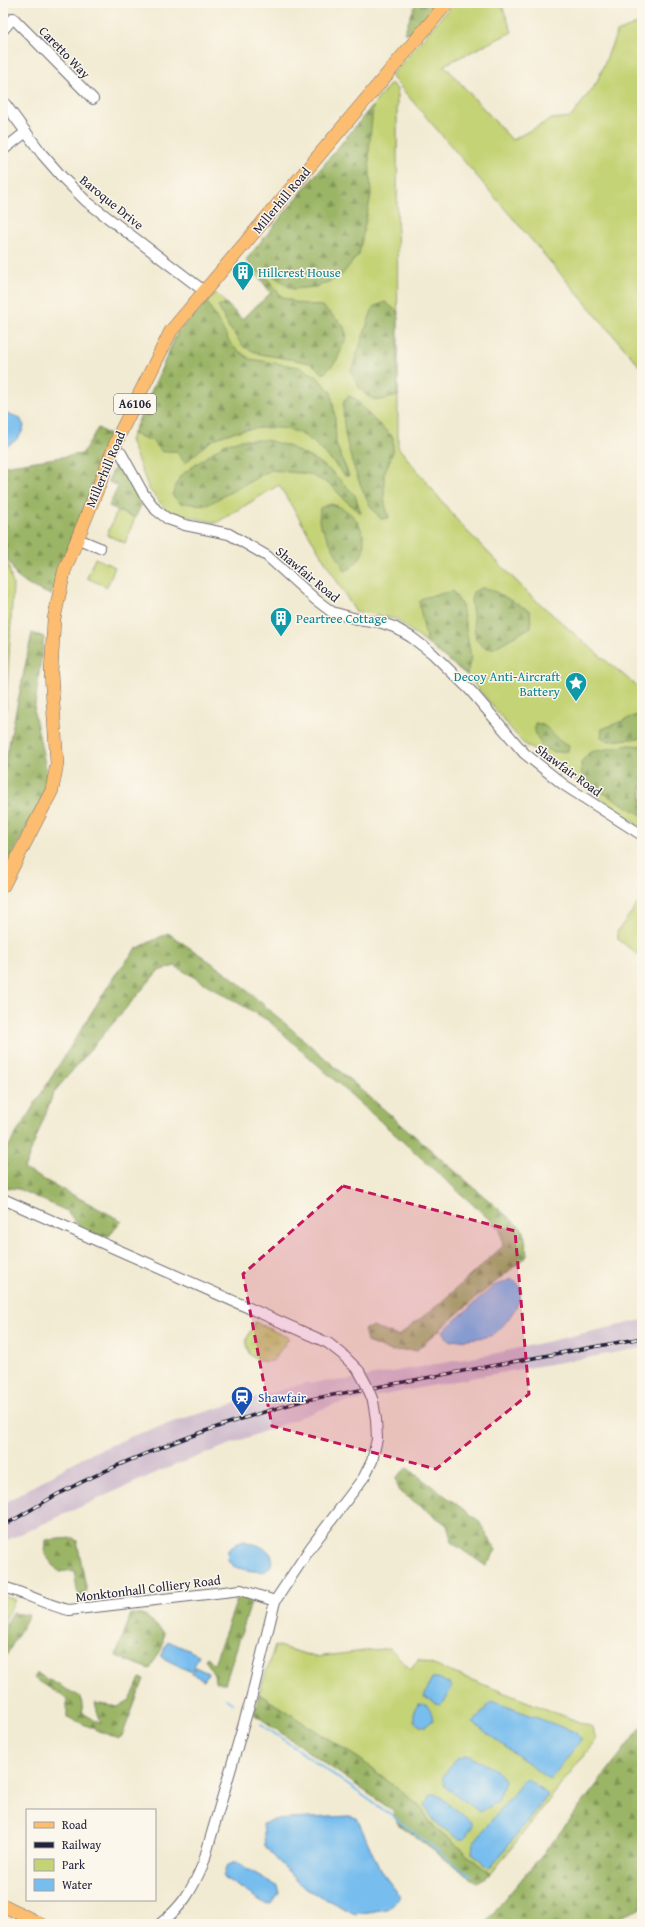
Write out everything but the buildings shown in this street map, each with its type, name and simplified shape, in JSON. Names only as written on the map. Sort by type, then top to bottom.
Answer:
[{"type":"main road","name":"Millerhill Road","points":[[3,886],[52,790],[57,764],[50,673],[54,619],[64,572],[76,538],[113,449],[171,331],[447,3]]},
{"type":"main road","points":[[3,1905],[40,1924]]},
{"type":"street","name":"Caretto Way","points":[[3,30],[13,18],[93,99]]},
{"type":"street","name":"Baroque Drive","points":[[3,101],[63,178],[86,201],[204,291]]},
{"type":"street","points":[[3,150],[26,132]]},
{"type":"street","name":"Shawfair Road","points":[[113,449],[121,453],[143,493],[156,510],[168,519],[185,525],[229,534],[266,556],[332,612],[357,619],[380,622],[394,627],[411,637],[432,653],[471,691],[524,753],[564,785],[642,835]]},
{"type":"street","points":[[76,538],[100,548]]},
{"type":"street","points":[[3,1199],[328,1343],[342,1354],[359,1371],[373,1401],[377,1439],[372,1461],[364,1477],[311,1546],[275,1601],[251,1699],[202,1864],[192,1889],[184,1900],[160,1924]]},
{"type":"street","name":"Monktonhall Colliery Road","points":[[3,1587],[30,1596],[54,1607],[69,1610],[241,1590],[275,1601]]},
{"type":"highlighted area","points":[[343,1186],[515,1231],[529,1394],[436,1469],[272,1426],[243,1274]]},
{"type":"shaded area","points":[[642,1320],[642,1348],[476,1377],[333,1405],[160,1471],[3,1542],[3,1504],[83,1457],[135,1435],[181,1419],[305,1383],[346,1380],[488,1355]]},
{"type":"green space","points":[[416,3],[438,3],[413,33],[404,33]]},
{"type":"green space","points":[[453,3],[501,3],[512,32],[444,65],[512,140],[552,119],[571,117],[597,82],[617,32],[642,22],[642,369],[391,76]]},
{"type":"green space","points":[[391,83],[397,89],[398,447],[462,526],[531,596],[642,690],[642,828],[522,742],[467,675],[396,619],[355,611],[279,485],[216,523],[167,511],[149,489],[130,440],[178,331],[216,293],[242,319],[271,293],[246,260]]},
{"type":"green space","points":[[373,105],[369,152],[371,195],[359,254],[340,277],[316,287],[292,289],[268,272],[255,272],[246,260]]},
{"type":"green space","points":[[267,278],[281,296],[297,303],[322,306],[343,325],[347,336],[337,360],[324,374],[311,363],[260,354],[244,347],[228,326],[218,306],[226,303],[242,319],[271,293],[261,279]]},
{"type":"green space","points":[[207,302],[232,346],[250,359],[299,367],[316,376],[331,392],[335,416],[336,444],[349,476],[345,476],[325,453],[308,438],[292,430],[281,428],[256,428],[231,433],[211,441],[185,463],[176,451],[162,452],[153,441],[133,434],[178,331]]},
{"type":"green space","points":[[385,302],[398,312],[398,396],[379,400],[369,397],[361,390],[351,372],[373,307]]},
{"type":"green space","points":[[348,396],[356,399],[372,418],[393,437],[393,452],[384,474],[384,500],[389,518],[381,519],[368,502],[353,465],[346,438],[343,412],[344,400]]},
{"type":"green space","points":[[98,428],[113,437],[51,595],[28,585],[16,576],[3,547],[3,466],[82,454]]},
{"type":"green space","points":[[240,440],[267,440],[288,446],[315,460],[332,472],[355,495],[361,513],[345,500],[331,485],[309,474],[271,470],[207,505],[180,503],[172,495],[180,476],[224,444]]},
{"type":"green space","points":[[116,464],[123,464],[143,501],[135,518],[109,506],[118,487],[108,481]]},
{"type":"green space","points":[[330,504],[342,508],[351,515],[358,523],[363,533],[364,544],[362,554],[355,563],[345,571],[319,522],[320,508]]},
{"type":"green space","points":[[117,511],[135,518],[125,543],[107,535]]},
{"type":"green space","points":[[3,552],[6,556],[13,585],[6,709],[3,722]]},
{"type":"green space","points":[[95,558],[115,567],[107,587],[87,578]]},
{"type":"green space","points":[[482,588],[490,589],[530,611],[531,627],[492,649],[484,647],[476,640],[471,600],[473,592]]},
{"type":"green space","points":[[453,591],[462,606],[471,657],[467,675],[427,643],[419,603],[422,598]]},
{"type":"green space","points":[[32,633],[44,637],[34,712],[49,783],[3,874],[3,773]]},
{"type":"green space","points":[[642,713],[642,738],[608,741],[601,737],[602,729]]},
{"type":"green space","points":[[535,723],[545,726],[559,740],[569,746],[568,751],[555,752],[542,746],[535,732]]},
{"type":"green space","points":[[630,745],[642,746],[642,815],[600,791],[582,776],[581,762],[590,752]]},
{"type":"green space","points":[[642,898],[642,958],[618,939],[617,932]]},
{"type":"green space","points":[[168,933],[228,974],[524,1231],[527,1256],[464,1308],[417,1350],[391,1351],[367,1342],[364,1329],[373,1327],[398,1336],[438,1305],[503,1246],[500,1229],[269,1021],[175,966],[158,971],[54,1092],[24,1169],[122,1221],[109,1236],[85,1234],[67,1211],[18,1189],[3,1187],[3,1155],[115,975],[136,949]]},
{"type":"green space","points":[[255,1322],[289,1338],[273,1361],[268,1362],[258,1360],[250,1355],[247,1339]]},
{"type":"green space","points":[[407,1468],[478,1520],[496,1550],[486,1566],[452,1543],[447,1525],[398,1490],[396,1477]]},
{"type":"green space","points":[[73,1538],[77,1541],[87,1592],[82,1597],[78,1595],[74,1570],[59,1572],[45,1555],[46,1540]]},
{"type":"green space","points":[[3,1595],[15,1600],[3,1624]]},
{"type":"green space","points":[[238,1597],[252,1600],[225,1684],[215,1682],[214,1674],[205,1659],[207,1657],[214,1664]]},
{"type":"green space","points":[[12,1613],[29,1615],[6,1656],[3,1653],[3,1631]]},
{"type":"green space","points":[[131,1614],[145,1615],[164,1633],[162,1648],[150,1669],[116,1656]]},
{"type":"green space","points":[[275,1645],[315,1657],[390,1648],[411,1670],[418,1659],[592,1727],[596,1740],[491,1874],[431,1824],[421,1807],[361,1760],[259,1694]]},
{"type":"green space","points":[[36,1673],[81,1697],[83,1713],[101,1724],[95,1703],[118,1707],[131,1699],[140,1678],[144,1679],[122,1736],[118,1739],[67,1717],[67,1699],[34,1678]]},
{"type":"green space","points":[[259,1694],[361,1760],[421,1807],[431,1824],[491,1874],[476,1882],[398,1824],[392,1810],[254,1714]]},
{"type":"green space","points":[[642,1726],[642,1908],[617,1918],[609,1924],[484,1924],[551,1844]]},
{"type":"water","points":[[7,413],[20,418],[24,426],[21,434],[16,440],[3,447],[3,414]]},
{"type":"water","points":[[512,1279],[520,1287],[520,1296],[515,1309],[500,1329],[490,1336],[449,1341],[443,1331],[494,1286]]},
{"type":"water","points":[[244,1541],[262,1547],[270,1553],[272,1563],[270,1567],[265,1571],[248,1570],[238,1568],[229,1562],[228,1550],[233,1545]]},
{"type":"water","points":[[168,1641],[199,1655],[191,1672],[161,1657]]},
{"type":"water","points":[[195,1667],[208,1673],[204,1680],[192,1674]]},
{"type":"water","points":[[432,1678],[437,1678],[450,1684],[452,1687],[444,1702],[440,1705],[424,1697]]},
{"type":"water","points":[[492,1701],[575,1732],[581,1740],[550,1780],[473,1723]]},
{"type":"water","points":[[419,1704],[428,1706],[432,1713],[433,1720],[426,1726],[420,1726],[414,1721],[414,1710]]},
{"type":"water","points":[[467,1755],[493,1768],[505,1780],[498,1802],[480,1812],[445,1787],[442,1777],[457,1759]]},
{"type":"water","points":[[526,1778],[548,1795],[489,1868],[472,1853],[473,1843]]},
{"type":"water","points":[[430,1794],[437,1794],[470,1821],[472,1826],[465,1839],[459,1839],[434,1822],[425,1805]]},
{"type":"water","points":[[349,1816],[357,1818],[380,1870],[401,1897],[387,1909],[355,1914],[304,1888],[265,1847],[263,1824],[272,1820]]},
{"type":"water","points":[[236,1862],[277,1886],[279,1893],[271,1904],[267,1905],[223,1877],[227,1865]]},
{"type":"waterway","points":[[226,1699],[232,1703]]},
{"type":"waterway","points":[[261,1724],[388,1813],[471,1876]]},
{"type":"railway","points":[[3,1526],[58,1494],[118,1465],[180,1440],[274,1409],[306,1400],[642,1338]]},
{"type":"place","name":"Hillcrest House","points":[[243,292]]},
{"type":"place","name":"Peartree Cottage","points":[[281,638]]},
{"type":"place","name":"Decoy Anti-Aircraft Battery","points":[[576,702]]},
{"type":"place","name":"Shawfair","points":[[242,1416]]}]
